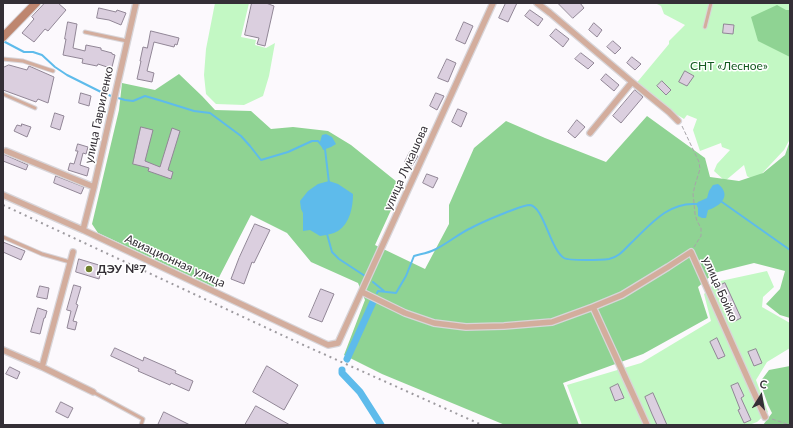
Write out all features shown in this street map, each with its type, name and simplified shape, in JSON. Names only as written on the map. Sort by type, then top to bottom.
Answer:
[{"type":"main road","points":[[3,37],[36,3]]},
{"type":"street","name":"улица Гавриленко","points":[[83,230],[136,3]]},
{"type":"street","name":"улица Лукашова","points":[[338,343],[493,3]]},
{"type":"street","points":[[537,3],[678,121]]},
{"type":"street","points":[[590,134],[632,82]]},
{"type":"street","points":[[6,151],[94,187]]},
{"type":"street","name":"Авиационная улица","points":[[3,195],[83,230],[328,345],[338,343]]},
{"type":"street","points":[[42,367],[73,252]]},
{"type":"street","name":"улица Бойко","points":[[362,292],[405,313],[434,323],[466,327],[504,326],[552,322],[593,308],[622,295],[691,252],[765,416]]},
{"type":"street","points":[[593,308],[647,425]]},
{"type":"street","points":[[3,350],[93,392]]},
{"type":"lane","points":[[705,27],[711,3]]},
{"type":"lane","points":[[85,32],[127,41]]},
{"type":"lane","points":[[3,59],[23,61],[53,71]]},
{"type":"lane","points":[[3,94],[36,108]]},
{"type":"lane","points":[[3,237],[42,254],[70,262]]},
{"type":"lane","points":[[93,392],[143,419],[141,425]]},
{"type":"path","points":[[678,121],[683,128],[699,162],[700,169],[694,189],[694,208],[697,221],[701,228],[701,236],[691,252]]},
{"type":"path","points":[[765,416],[790,425]]},
{"type":"green space","points":[[215,3],[249,3],[241,37],[256,40],[255,45],[266,48],[275,43],[269,76],[263,96],[244,105],[216,104],[206,94],[204,75],[206,49]]},
{"type":"green space","name":"СНТ «Лесное»","points":[[655,3],[790,3],[790,139],[784,150],[755,181],[747,176],[744,165],[725,181],[714,171],[717,164],[730,150],[722,147],[721,143],[700,151],[693,130],[697,119],[687,115],[684,119],[648,97],[634,86],[669,44],[669,41],[685,25],[664,14],[661,6]]},
{"type":"green space","points":[[777,5],[786,10],[790,10],[790,57],[758,41],[751,17]]},
{"type":"green space","points":[[179,74],[215,110],[251,111],[271,129],[293,127],[328,131],[351,145],[402,186],[375,245],[425,269],[449,224],[449,205],[474,148],[506,121],[606,162],[647,116],[705,158],[710,177],[739,181],[763,173],[785,155],[790,141],[790,318],[780,315],[766,304],[780,289],[785,271],[754,263],[714,273],[698,287],[708,318],[643,354],[563,383],[579,425],[505,425],[382,374],[344,355],[365,300],[358,283],[311,262],[287,233],[251,215],[214,287],[98,233],[92,224],[119,110],[122,83],[155,90]]},
{"type":"green space","points":[[767,271],[774,287],[763,297],[762,307],[790,323],[790,348],[767,362],[756,380],[768,412],[757,422],[749,425],[582,425],[567,385],[641,363],[711,321],[704,294],[716,282]]},
{"type":"green space","points":[[790,366],[790,425],[763,425],[772,413],[760,382],[769,370]]},
{"type":"water","points":[[326,134],[332,137],[336,144],[323,150],[320,142],[322,135]]},
{"type":"water","points":[[329,181],[338,184],[353,194],[348,219],[342,228],[334,233],[320,236],[310,230],[303,231],[303,213],[300,201],[308,191],[318,184]]},
{"type":"water","points":[[718,184],[724,192],[723,200],[717,206],[708,210],[706,218],[698,216],[698,208],[696,204],[707,198],[713,185]]},
{"type":"building","points":[[45,3],[58,3],[66,10],[48,31],[45,29],[34,42],[22,33],[34,19],[32,17]]},
{"type":"building","points":[[252,3],[266,3],[274,6],[265,46],[257,44],[259,38],[245,35]]},
{"type":"building","points":[[506,3],[517,3],[508,22],[499,18]]},
{"type":"building","points":[[558,3],[580,3],[584,8],[573,18]]},
{"type":"building","points":[[99,8],[116,12],[117,10],[126,13],[121,25],[109,20],[97,18]]},
{"type":"building","points":[[530,10],[543,19],[538,26],[525,16]]},
{"type":"building","points":[[68,22],[77,24],[73,48],[85,51],[86,45],[101,48],[101,50],[112,53],[115,55],[112,67],[110,68],[98,64],[97,66],[82,63],[83,59],[63,55]]},
{"type":"building","points":[[464,22],[473,26],[465,44],[456,40]]},
{"type":"building","points":[[594,23],[602,30],[597,37],[589,30]]},
{"type":"building","points":[[724,24],[734,25],[733,34],[723,33]]},
{"type":"building","points":[[556,29],[569,39],[563,47],[550,36]]},
{"type":"building","points":[[151,31],[179,38],[177,45],[175,44],[174,47],[154,42],[147,71],[154,73],[152,82],[137,79],[143,47],[147,48]]},
{"type":"building","points":[[613,41],[621,48],[615,54],[607,47]]},
{"type":"building","points":[[581,53],[594,63],[588,69],[575,59]]},
{"type":"building","points":[[632,57],[641,64],[635,70],[627,63]]},
{"type":"building","points":[[447,59],[456,63],[448,82],[438,78]]},
{"type":"building","points":[[9,65],[27,70],[29,66],[54,77],[48,103],[38,99],[36,102],[3,90],[3,68]]},
{"type":"building","points":[[685,71],[694,76],[687,86],[679,82]]},
{"type":"building","points":[[606,74],[619,85],[614,91],[601,80]]},
{"type":"building","points":[[662,81],[671,90],[666,95],[657,86]]},
{"type":"building","points":[[635,90],[643,97],[621,123],[613,116]]},
{"type":"building","points":[[81,93],[91,96],[89,106],[79,103]]},
{"type":"building","points":[[436,93],[444,96],[437,110],[430,106]]},
{"type":"building","points":[[458,109],[467,113],[461,127],[452,122]]},
{"type":"building","points":[[55,113],[64,116],[60,130],[51,127]]},
{"type":"building","points":[[577,120],[585,127],[575,138],[568,132]]},
{"type":"building","points":[[22,124],[31,127],[27,137],[14,131],[17,125],[21,126]]},
{"type":"building","points":[[141,127],[153,130],[145,161],[160,167],[172,128],[180,131],[168,170],[173,172],[171,179],[148,171],[149,168],[133,164]]},
{"type":"building","points":[[78,144],[88,147],[86,154],[83,153],[80,165],[89,168],[87,176],[68,170],[70,163],[74,164],[78,151],[76,151]]},
{"type":"building","points":[[410,152],[418,156],[412,166],[405,162]]},
{"type":"building","points":[[3,154],[28,165],[26,170],[3,161]]},
{"type":"building","points":[[427,174],[438,178],[433,188],[423,183]]},
{"type":"building","points":[[56,176],[84,187],[81,194],[54,183]]},
{"type":"building","points":[[255,224],[270,230],[254,263],[252,262],[244,284],[231,279]]},
{"type":"building","points":[[3,242],[25,251],[21,260],[3,252]]},
{"type":"building","name":"ДЭУ №7","points":[[79,259],[102,266],[99,279],[76,272]]},
{"type":"building","points":[[725,283],[741,318],[733,322],[717,287]]},
{"type":"building","points":[[74,285],[81,287],[76,304],[78,305],[73,321],[77,322],[75,330],[67,328],[71,311],[67,310]]},
{"type":"building","points":[[40,286],[49,288],[47,299],[37,297]]},
{"type":"building","points":[[321,289],[334,294],[322,322],[309,317]]},
{"type":"building","points":[[38,308],[47,311],[40,334],[31,332]]},
{"type":"building","points":[[717,338],[725,356],[718,359],[710,342]]},
{"type":"building","points":[[115,348],[143,361],[144,357],[176,371],[175,373],[193,381],[189,391],[171,383],[170,385],[138,371],[139,369],[111,356]]},
{"type":"building","points":[[756,349],[762,363],[754,366],[748,352]]},
{"type":"building","points":[[267,366],[298,385],[284,410],[253,392]]},
{"type":"building","points":[[10,367],[20,372],[17,379],[6,374]]},
{"type":"building","points":[[738,383],[744,396],[741,398],[751,420],[744,423],[738,410],[740,409],[731,386]]},
{"type":"building","points":[[618,384],[624,398],[615,401],[610,388]]},
{"type":"building","points":[[653,393],[667,425],[657,425],[652,414],[645,397]]},
{"type":"building","points":[[61,402],[73,408],[68,418],[56,412]]},
{"type":"building","points":[[256,406],[290,425],[245,425]]},
{"type":"building","points":[[164,412],[190,425],[158,425]]},
{"type":"waterway","points":[[5,42],[24,52],[33,52],[42,55],[55,67],[67,75],[114,97]]},
{"type":"waterway","points":[[118,98],[133,101],[145,96],[194,111],[210,113],[241,136],[261,160],[288,152],[312,141],[318,141],[325,149],[329,183]]},
{"type":"waterway","points":[[722,202],[790,250]]},
{"type":"waterway","points":[[377,293],[378,291],[396,293],[406,276],[414,256],[434,250],[475,226],[525,206],[530,205],[535,207],[555,246],[564,258],[572,260],[586,260],[609,259],[616,257],[660,216],[677,207],[686,204],[696,204]]},
{"type":"waterway","points":[[327,234],[332,252],[339,259],[365,276]]},
{"type":"waterway","points":[[373,282],[384,291]]},
{"type":"waterway","points":[[347,359],[373,302]]},
{"type":"waterway","points":[[342,370],[342,373],[360,392],[381,425]]},
{"type":"railway","points":[[3,205],[299,343],[482,425]]},
{"type":"place","name":"ДЭУ №7","points":[[89,269]]}]
